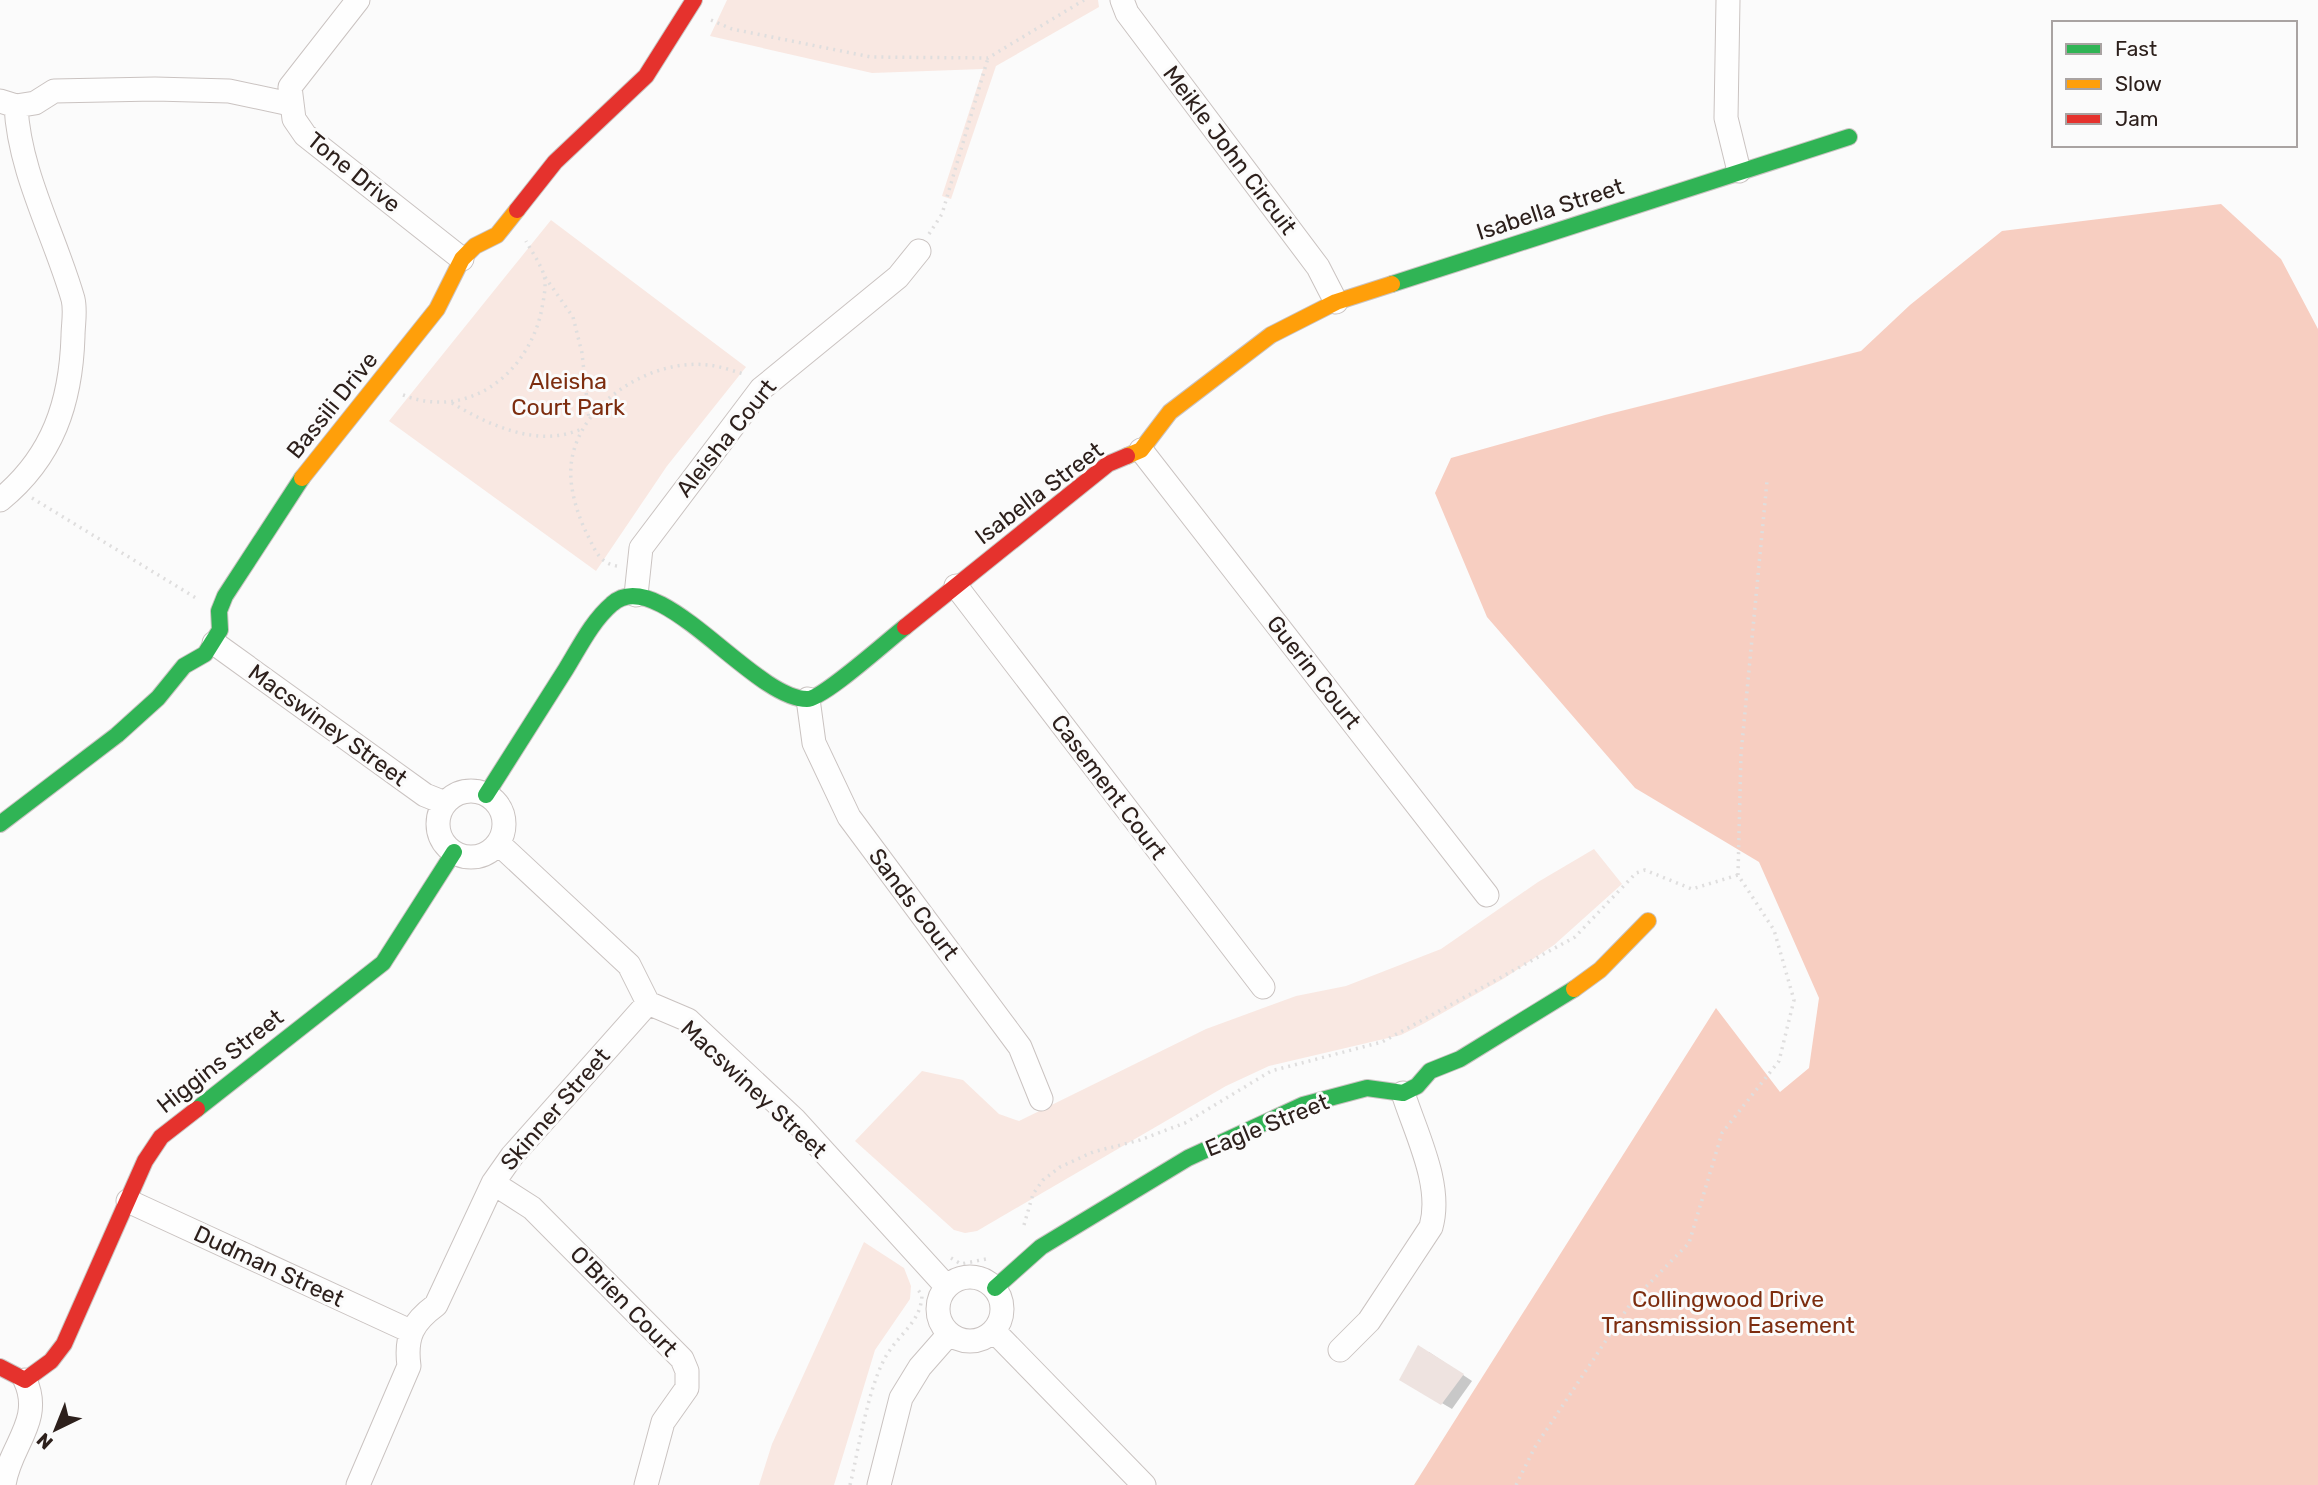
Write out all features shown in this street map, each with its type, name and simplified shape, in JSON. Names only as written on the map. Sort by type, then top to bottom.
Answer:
[{"type":"street","points":[[8,494],[57,429],[72,376],[74,303],[8,104],[35,103],[54,92],[155,89],[229,91],[290,104],[290,87],[299,73],[358,0]]},
{"type":"street","name":"Meikle John Circuit","points":[[1122,0],[1127,13],[1318,267],[1336,302]]},
{"type":"street","points":[[1728,0],[1726,118],[1739,172]]},
{"type":"street","name":"Bassili Drive","points":[[214,643],[220,630],[219,611],[225,596],[293,489],[437,309],[462,259],[475,246],[496,235],[555,162],[646,76],[692,5]]},
{"type":"street","name":"Tone Drive","points":[[290,104],[293,119],[305,135],[462,259]]},
{"type":"street","name":"Isabella Street","points":[[808,699],[825,691],[1108,464],[1141,450],[1170,412],[1271,335],[1336,302],[1849,137]]},
{"type":"street","name":"Aleisha Court","points":[[636,596],[636,569],[641,548],[761,389],[898,277],[919,251]]},
{"type":"street","name":"Guerin Court","points":[[1141,450],[1487,895]]},
{"type":"street","name":"Casement Court","points":[[956,586],[1263,987]]},
{"type":"street","points":[[486,795],[592,628],[613,602],[636,596],[660,602],[779,692],[808,699]]},
{"type":"street","points":[[0,824],[117,734],[158,698],[184,666],[205,654],[214,643]]},
{"type":"street","name":"Macswiney Street","points":[[214,643],[425,795],[445,803]]},
{"type":"street","name":"Sands Court","points":[[808,699],[814,743],[849,817],[1020,1047],[1041,1099]]},
{"type":"street","points":[[464,792],[486,795],[501,811],[503,833],[498,843],[482,855],[463,856],[454,852],[441,838],[438,829],[438,820],[445,803],[464,792]]},
{"type":"street","points":[[498,843],[629,965],[638,988],[648,1003]]},
{"type":"street","name":"Higgins Street","points":[[25,1380],[51,1360],[64,1343],[145,1161],[161,1136],[383,963],[454,852]]},
{"type":"street","points":[[1340,1350],[1368,1321],[1431,1227],[1435,1211],[1433,1190],[1403,1093],[1417,1086],[1430,1071],[1460,1059],[1575,988],[1600,970],[1648,921]]},
{"type":"street","name":"Macswiney Street","points":[[648,1003],[688,1020],[786,1111],[947,1287]]},
{"type":"street","name":"Skinner Street","points":[[410,1331],[420,1316],[436,1305],[493,1183],[521,1146],[648,1003]]},
{"type":"street","name":"Eagle Street","points":[[995,1288],[1041,1247],[1188,1158],[1303,1105],[1367,1088],[1403,1093]]},
{"type":"street","name":"O'Brien Court","points":[[493,1183],[532,1208],[682,1359],[687,1371],[687,1388],[663,1422],[646,1485]]},
{"type":"street","name":"Dudman Street","points":[[128,1201],[410,1331]]},
{"type":"street","points":[[977,1277],[995,1288],[1003,1307],[1002,1317],[994,1331],[976,1341],[959,1339],[949,1334],[938,1312],[941,1294],[947,1287],[956,1280],[977,1277]]},
{"type":"street","points":[[358,1485],[410,1366],[407,1349],[410,1331]]},
{"type":"street","points":[[994,1331],[1144,1485]]},
{"type":"street","points":[[878,1485],[901,1398],[920,1367],[949,1334]]},
{"type":"street","points":[[0,1367],[25,1380],[32,1396],[31,1414],[5,1485]]},
{"type":"path","points":[[692,5],[732,29],[871,57],[988,58],[1084,0]]},
{"type":"path","points":[[919,251],[942,214],[988,58]]},
{"type":"path","points":[[507,223],[524,237],[545,277],[573,317],[582,353],[589,419]]},
{"type":"path","points":[[381,380],[395,392],[413,399],[452,403],[472,398],[503,381],[525,352],[538,324],[545,277]]},
{"type":"path","points":[[636,569],[606,564],[598,556],[586,532],[574,499],[571,466],[581,429],[624,387],[653,371],[686,365],[709,365],[748,375],[761,389]]},
{"type":"path","points":[[452,403],[475,417],[519,433],[564,437],[581,429]]},
{"type":"path","points":[[1516,1485],[1535,1447],[1633,1300],[1689,1242],[1722,1133],[1779,1061],[1794,1000],[1773,930],[1738,875],[1741,754],[1767,481]]},
{"type":"path","points":[[8,494],[219,611]]},
{"type":"path","points":[[1619,893],[1626,882],[1645,870],[1692,889],[1738,875]]},
{"type":"green space","points":[[727,0],[1098,0],[1099,7],[996,66],[951,199],[942,196],[983,69],[872,73],[710,36]]},
{"type":"green space","name":"Collingwood Drive Transmission Easement","points":[[2221,204],[2281,259],[2318,329],[2318,1485],[1414,1485],[1716,1008],[1780,1092],[1809,1068],[1819,998],[1759,862],[1635,788],[1487,617],[1435,493],[1451,458],[1605,415],[1861,351],[1910,305],[2002,231]]},
{"type":"green space","name":"Aleisha Court Park","points":[[551,220],[746,367],[667,466],[596,571],[389,421]]},
{"type":"green space","points":[[1594,849],[1622,884],[1554,945],[1503,979],[1401,1035],[1269,1066],[1226,1086],[977,1231],[965,1233],[954,1230],[855,1141],[922,1071],[963,1080],[999,1114],[1019,1121],[1206,1029],[1296,996],[1346,986],[1441,949],[1538,882]]},
{"type":"green space","points":[[864,1242],[904,1268],[911,1286],[910,1299],[875,1350],[834,1485],[759,1485],[772,1444]]},
{"type":"building","points":[[1418,1345],[1464,1374],[1441,1405],[1399,1380]]},
{"type":"traffic: fast","points":[[1392,284],[1849,137]]},
{"type":"traffic: fast","points":[[0,824],[117,735],[158,698],[184,666],[205,654],[220,630],[219,611],[225,596],[302,478]]},
{"type":"traffic: fast","points":[[486,795],[592,626],[612,604],[631,596],[654,601],[680,616],[760,678],[785,693],[807,699],[841,680],[905,627]]},
{"type":"traffic: fast","points":[[197,1109],[383,963],[454,852]]},
{"type":"traffic: fast","points":[[995,1288],[1041,1247],[1188,1158],[1303,1105],[1367,1088],[1403,1093],[1417,1086],[1430,1071],[1460,1059],[1574,989]]},
{"type":"traffic: slow","points":[[302,478],[437,309],[462,259],[475,246],[497,235],[517,210]]},
{"type":"traffic: slow","points":[[1127,456],[1141,450],[1170,412],[1271,335],[1336,302],[1392,284]]},
{"type":"traffic: slow","points":[[1574,989],[1600,970],[1648,921]]},
{"type":"traffic: jam","points":[[517,210],[555,162],[646,76],[694,0]]},
{"type":"traffic: jam","points":[[905,627],[1108,464],[1127,456]]},
{"type":"traffic: jam","points":[[0,1367],[25,1380],[51,1361],[64,1344],[145,1161],[161,1137],[197,1109]]}]
